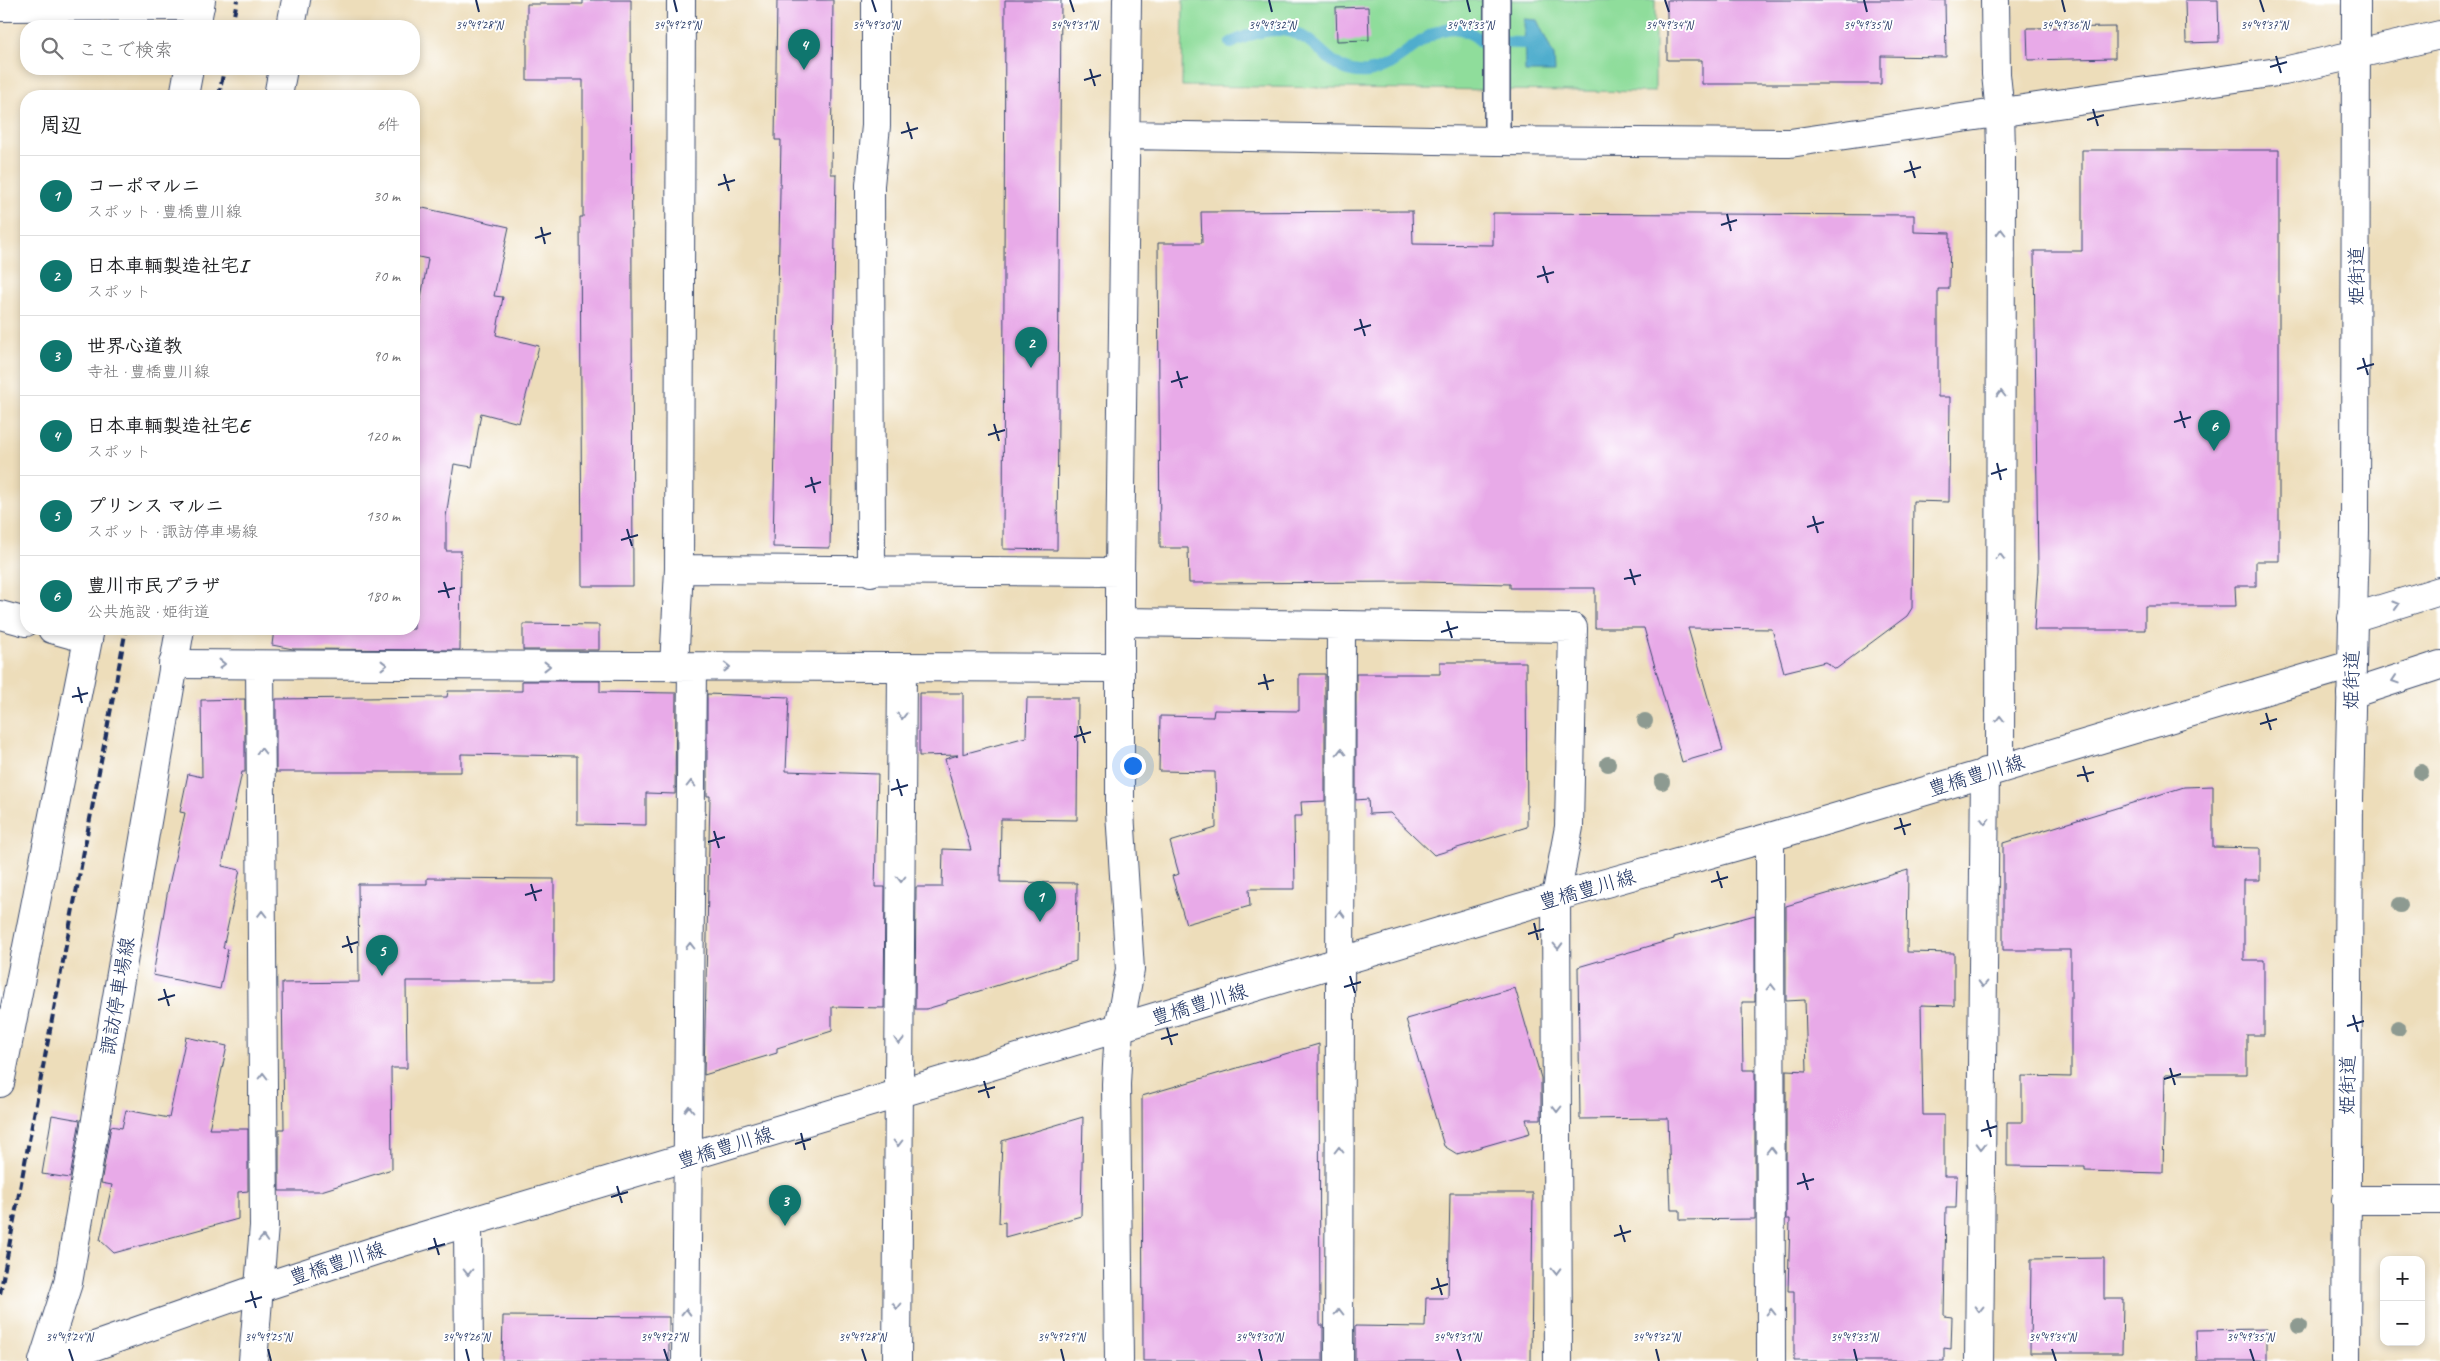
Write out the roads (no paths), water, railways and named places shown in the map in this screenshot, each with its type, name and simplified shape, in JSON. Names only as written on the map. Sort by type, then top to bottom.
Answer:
[{"type":"street","points":[[292,20],[296,0]]},
{"type":"street","points":[[681,0],[678,569],[683,667],[689,1158],[686,1361]]},
{"type":"street","points":[[871,572],[870,185],[876,126],[876,0]]},
{"type":"street","points":[[1119,1361],[1116,1084],[1119,1028],[1130,970],[1120,812],[1120,572],[1127,0]]},
{"type":"street","points":[[1979,1361],[1992,770],[2000,113],[1996,74],[1996,0]]},
{"type":"street","name":"姫街道","points":[[2346,1361],[2350,694],[2355,511],[2356,0]]},
{"type":"street","points":[[0,7],[199,11]]},
{"type":"street","points":[[1125,135],[1497,142],[1790,143],[2284,71],[2440,35]]},
{"type":"street","points":[[185,90],[188,75]]},
{"type":"street","points":[[279,90],[282,75]]},
{"type":"street","points":[[678,569],[871,572],[1120,572]]},
{"type":"street","points":[[2352,618],[2440,591]]},
{"type":"street","points":[[0,615],[20,620]]},
{"type":"street","points":[[1120,622],[1574,628],[1569,827],[1556,898],[1558,1361]]},
{"type":"street","points":[[1339,1361],[1341,625]]},
{"type":"street","points":[[0,1083],[89,635]]},
{"type":"street","name":"諏訪停車場線","points":[[43,1361],[68,1283],[179,635]]},
{"type":"street","points":[[173,664],[1120,668]]},
{"type":"street","points":[[253,1361],[264,1226],[260,664]]},
{"type":"street","name":"豊橋豊川線","points":[[52,1361],[260,1288],[468,1224],[1556,898],[1770,837],[2351,665]]},
{"type":"street","points":[[2350,694],[2440,666]]},
{"type":"street","points":[[897,1361],[902,668]]},
{"type":"street","points":[[1770,837],[1771,1361]]},
{"type":"street","points":[[2346,1200],[2440,1200]]},
{"type":"street","points":[[468,1224],[470,1361]]},
{"type":"lane","points":[[1497,11],[1497,142]]},
{"type":"water","points":[[1524,19],[1537,20],[1554,56],[1555,72],[1525,72]]},
{"type":"waterway","points":[[1231,43],[1260,32],[1282,30],[1299,35],[1312,43],[1336,64],[1350,70],[1367,72],[1382,68],[1424,39],[1452,28],[1466,31],[1482,42],[1524,43]]},
{"type":"railway","points":[[233,20],[237,0]]},
{"type":"railway","points":[[220,90],[223,75]]},
{"type":"railway","points":[[0,1294],[125,635]]},
{"type":"place","name":"日本車輌製造社宅E","points":[[804,70]]},
{"type":"place","name":"日本車輌製造社宅I","points":[[1031,368]]},
{"type":"place","name":"豊川市民プラザ","points":[[2214,451]]},
{"type":"place","name":"コーポマルニ","points":[[1040,922]]},
{"type":"place","name":"プリンス マルニ","points":[[382,976]]},
{"type":"place","name":"世界心道教","points":[[785,1226]]}]
